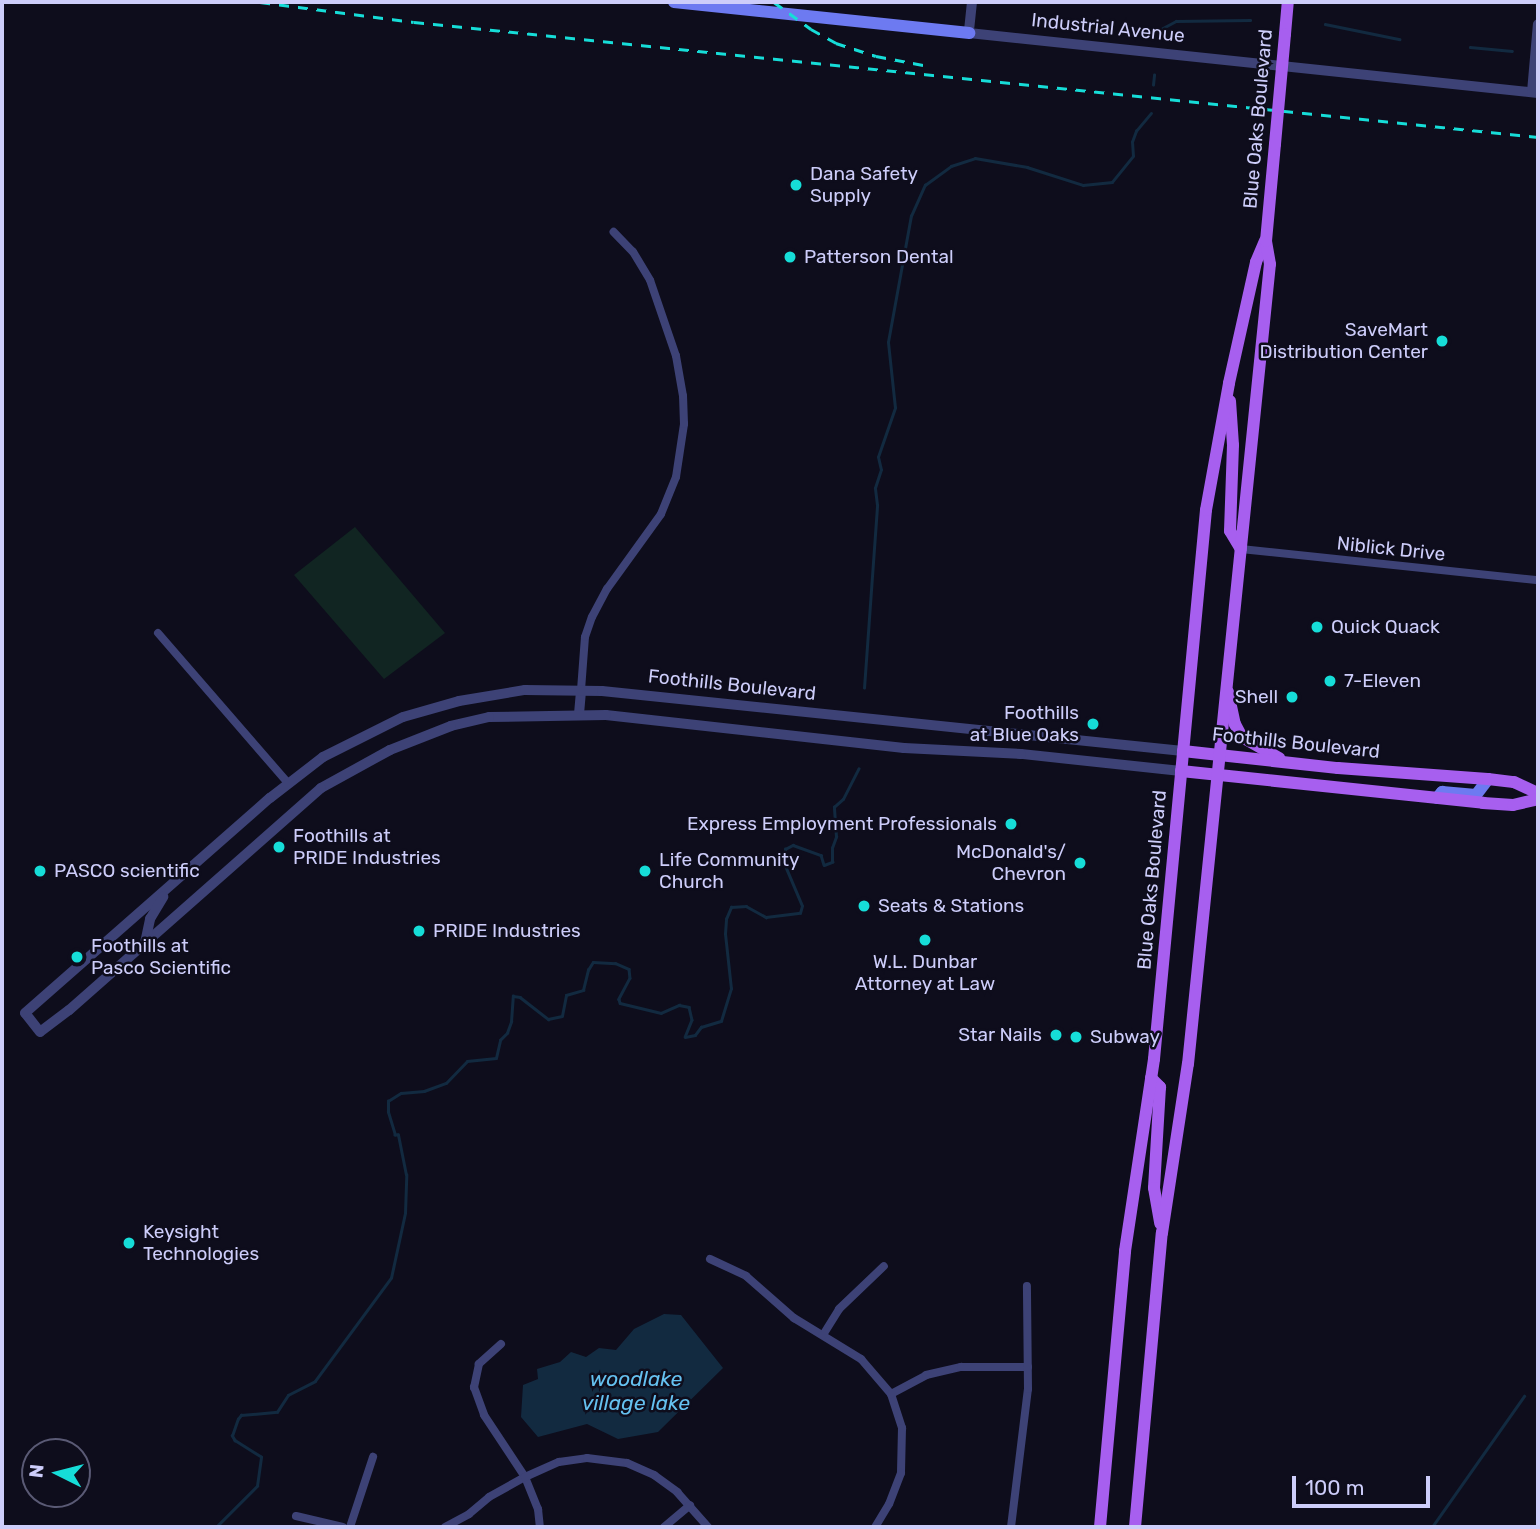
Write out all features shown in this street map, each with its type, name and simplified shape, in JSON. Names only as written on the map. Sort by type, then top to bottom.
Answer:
[{"type":"main road","name":"Industrial Avenue","points":[[674,2],[969,33]]},
{"type":"main road","name":"Blue Oaks Boulevard","points":[[1100,1527],[1125,1251],[1151,1078],[1206,510],[1229,383],[1256,262],[1265,241],[1288,2]]},
{"type":"main road","name":"Blue Oaks Boulevard","points":[[1135,1527],[1162,1234],[1188,1064],[1270,264],[1265,241]]},
{"type":"main road","points":[[1229,383],[1233,445],[1230,531],[1241,549]]},
{"type":"main road","points":[[1226,678],[1235,724],[1242,737],[1289,763]]},
{"type":"main road","name":"Foothills Boulevard","points":[[1183,751],[1514,782],[1538,793]]},
{"type":"main road","name":"Foothills Boulevard","points":[[1181,771],[1513,805],[1538,799]]},
{"type":"main road","points":[[1437,798],[1443,793],[1476,795],[1488,779]]},
{"type":"main road","points":[[1151,1078],[1160,1087],[1154,1188],[1162,1234]]},
{"type":"street","points":[[969,33],[972,2]]},
{"type":"street","points":[[1535,92],[1538,24]]},
{"type":"street","name":"Industrial Avenue","points":[[969,33],[1535,92]]},
{"type":"street","points":[[579,714],[585,637],[592,617],[607,589],[661,514],[676,477],[684,424],[683,396],[676,356],[655,292],[633,252],[614,232]]},
{"type":"street","name":"Niblick Drive","points":[[1241,549],[1538,580]]},
{"type":"street","points":[[158,633],[303,802]]},
{"type":"street","name":"Foothills Boulevard","points":[[1181,771],[1021,754],[904,748],[606,715],[489,717],[451,726],[351,769],[303,802],[145,943],[40,1032],[25,1013],[288,783],[347,743],[424,709],[526,690],[581,690],[1183,751]]},
{"type":"street","points":[[145,943],[150,919],[168,888]]},
{"type":"street","points":[[710,1259],[746,1276],[779,1306],[861,1359],[891,1394],[902,1428],[901,1473],[889,1504],[874,1527]]},
{"type":"street","points":[[823,1335],[839,1309],[884,1266]]},
{"type":"street","points":[[1011,1527],[1028,1367],[1027,1286]]},
{"type":"street","points":[[501,1344],[479,1364],[474,1387],[484,1415],[525,1477],[538,1509],[540,1527]]},
{"type":"street","points":[[891,1394],[926,1375],[961,1367],[1028,1367]]},
{"type":"street","points":[[350,1527],[373,1457]]},
{"type":"street","points":[[445,1527],[525,1477],[572,1459],[615,1460],[654,1475],[690,1505],[708,1527]]},
{"type":"street","points":[[664,1527],[690,1505]]},
{"type":"street","points":[[296,1516],[343,1527]]},
{"type":"green space","points":[[355,527],[445,633],[384,679],[294,575]]},
{"type":"water","name":"woodlake village lake","points":[[664,1314],[681,1315],[723,1368],[658,1432],[618,1439],[587,1424],[538,1437],[521,1417],[523,1385],[538,1379],[537,1369],[560,1362],[571,1352],[586,1357],[599,1348],[616,1350],[634,1329]]},
{"type":"waterway","points":[[1161,29],[1176,21],[1250,20]]},
{"type":"waterway","points":[[1325,24],[1399,39]]},
{"type":"waterway","points":[[1470,47],[1512,51]]},
{"type":"waterway","points":[[1153,85],[1154,75]]},
{"type":"waterway","points":[[864,688],[877,505],[875,488],[881,470],[878,457],[895,408],[888,342],[911,216],[925,185],[951,166],[975,158],[1027,167],[1083,185],[1112,182],[1133,156],[1132,142],[1136,131],[1151,113]]},
{"type":"waterway","points":[[216,1527],[257,1486],[261,1457],[235,1441],[232,1436],[238,1419],[241,1415],[277,1412],[288,1395],[315,1381],[391,1278],[405,1213],[406,1175],[398,1135],[395,1135],[388,1112],[388,1101],[401,1093],[424,1091],[446,1083],[467,1061],[496,1058],[500,1040],[507,1033],[511,1022],[513,996],[520,997],[548,1019],[562,1016],[566,995],[583,990],[593,962],[615,963],[629,969],[630,978],[619,999],[620,1003],[661,1013],[679,1005],[689,1007],[692,1020],[685,1037],[695,1035],[701,1027],[721,1021],[731,989],[725,934],[726,919],[731,907],[746,906],[766,917],[800,913],[802,906],[785,866],[785,849],[793,845],[821,855],[824,865],[832,862],[832,848],[836,837],[834,807],[843,799],[858,769]]},
{"type":"waterway","points":[[1432,1527],[1524,1396]]},
{"type":"railway","points":[[260,2],[414,22],[1538,137]]},
{"type":"railway","points":[[774,2],[811,29],[836,43],[876,56],[923,65]]},
{"type":"place","name":"Dana Safety Supply","points":[[796,185]]},
{"type":"place","name":"Patterson Dental","points":[[790,257]]},
{"type":"place","name":"SaveMart Distribution Center","points":[[1442,341]]},
{"type":"place","name":"Quick Quack","points":[[1317,627]]},
{"type":"place","name":"7-Eleven","points":[[1330,681]]},
{"type":"place","name":"Shell","points":[[1292,697]]},
{"type":"place","name":"Foothills at Blue Oaks","points":[[1093,724]]},
{"type":"place","name":"Express Employment Professionals","points":[[1011,824]]},
{"type":"place","name":"Foothills at PRIDE Industries","points":[[279,847]]},
{"type":"place","name":"McDonald's/ Chevron","points":[[1080,863]]},
{"type":"place","name":"PASCO scientific","points":[[40,871]]},
{"type":"place","name":"Life Community Church","points":[[645,871]]},
{"type":"place","name":"Seats & Stations","points":[[864,906]]},
{"type":"place","name":"PRIDE Industries","points":[[419,931]]},
{"type":"place","name":"W.L. Dunbar Attorney at Law","points":[[925,940]]},
{"type":"place","name":"Foothills at Pasco Scientific","points":[[77,957]]},
{"type":"place","name":"Star Nails","points":[[1056,1035]]},
{"type":"place","name":"Subway","points":[[1076,1037]]},
{"type":"place","name":"Keysight Technologies","points":[[129,1243]]}]
